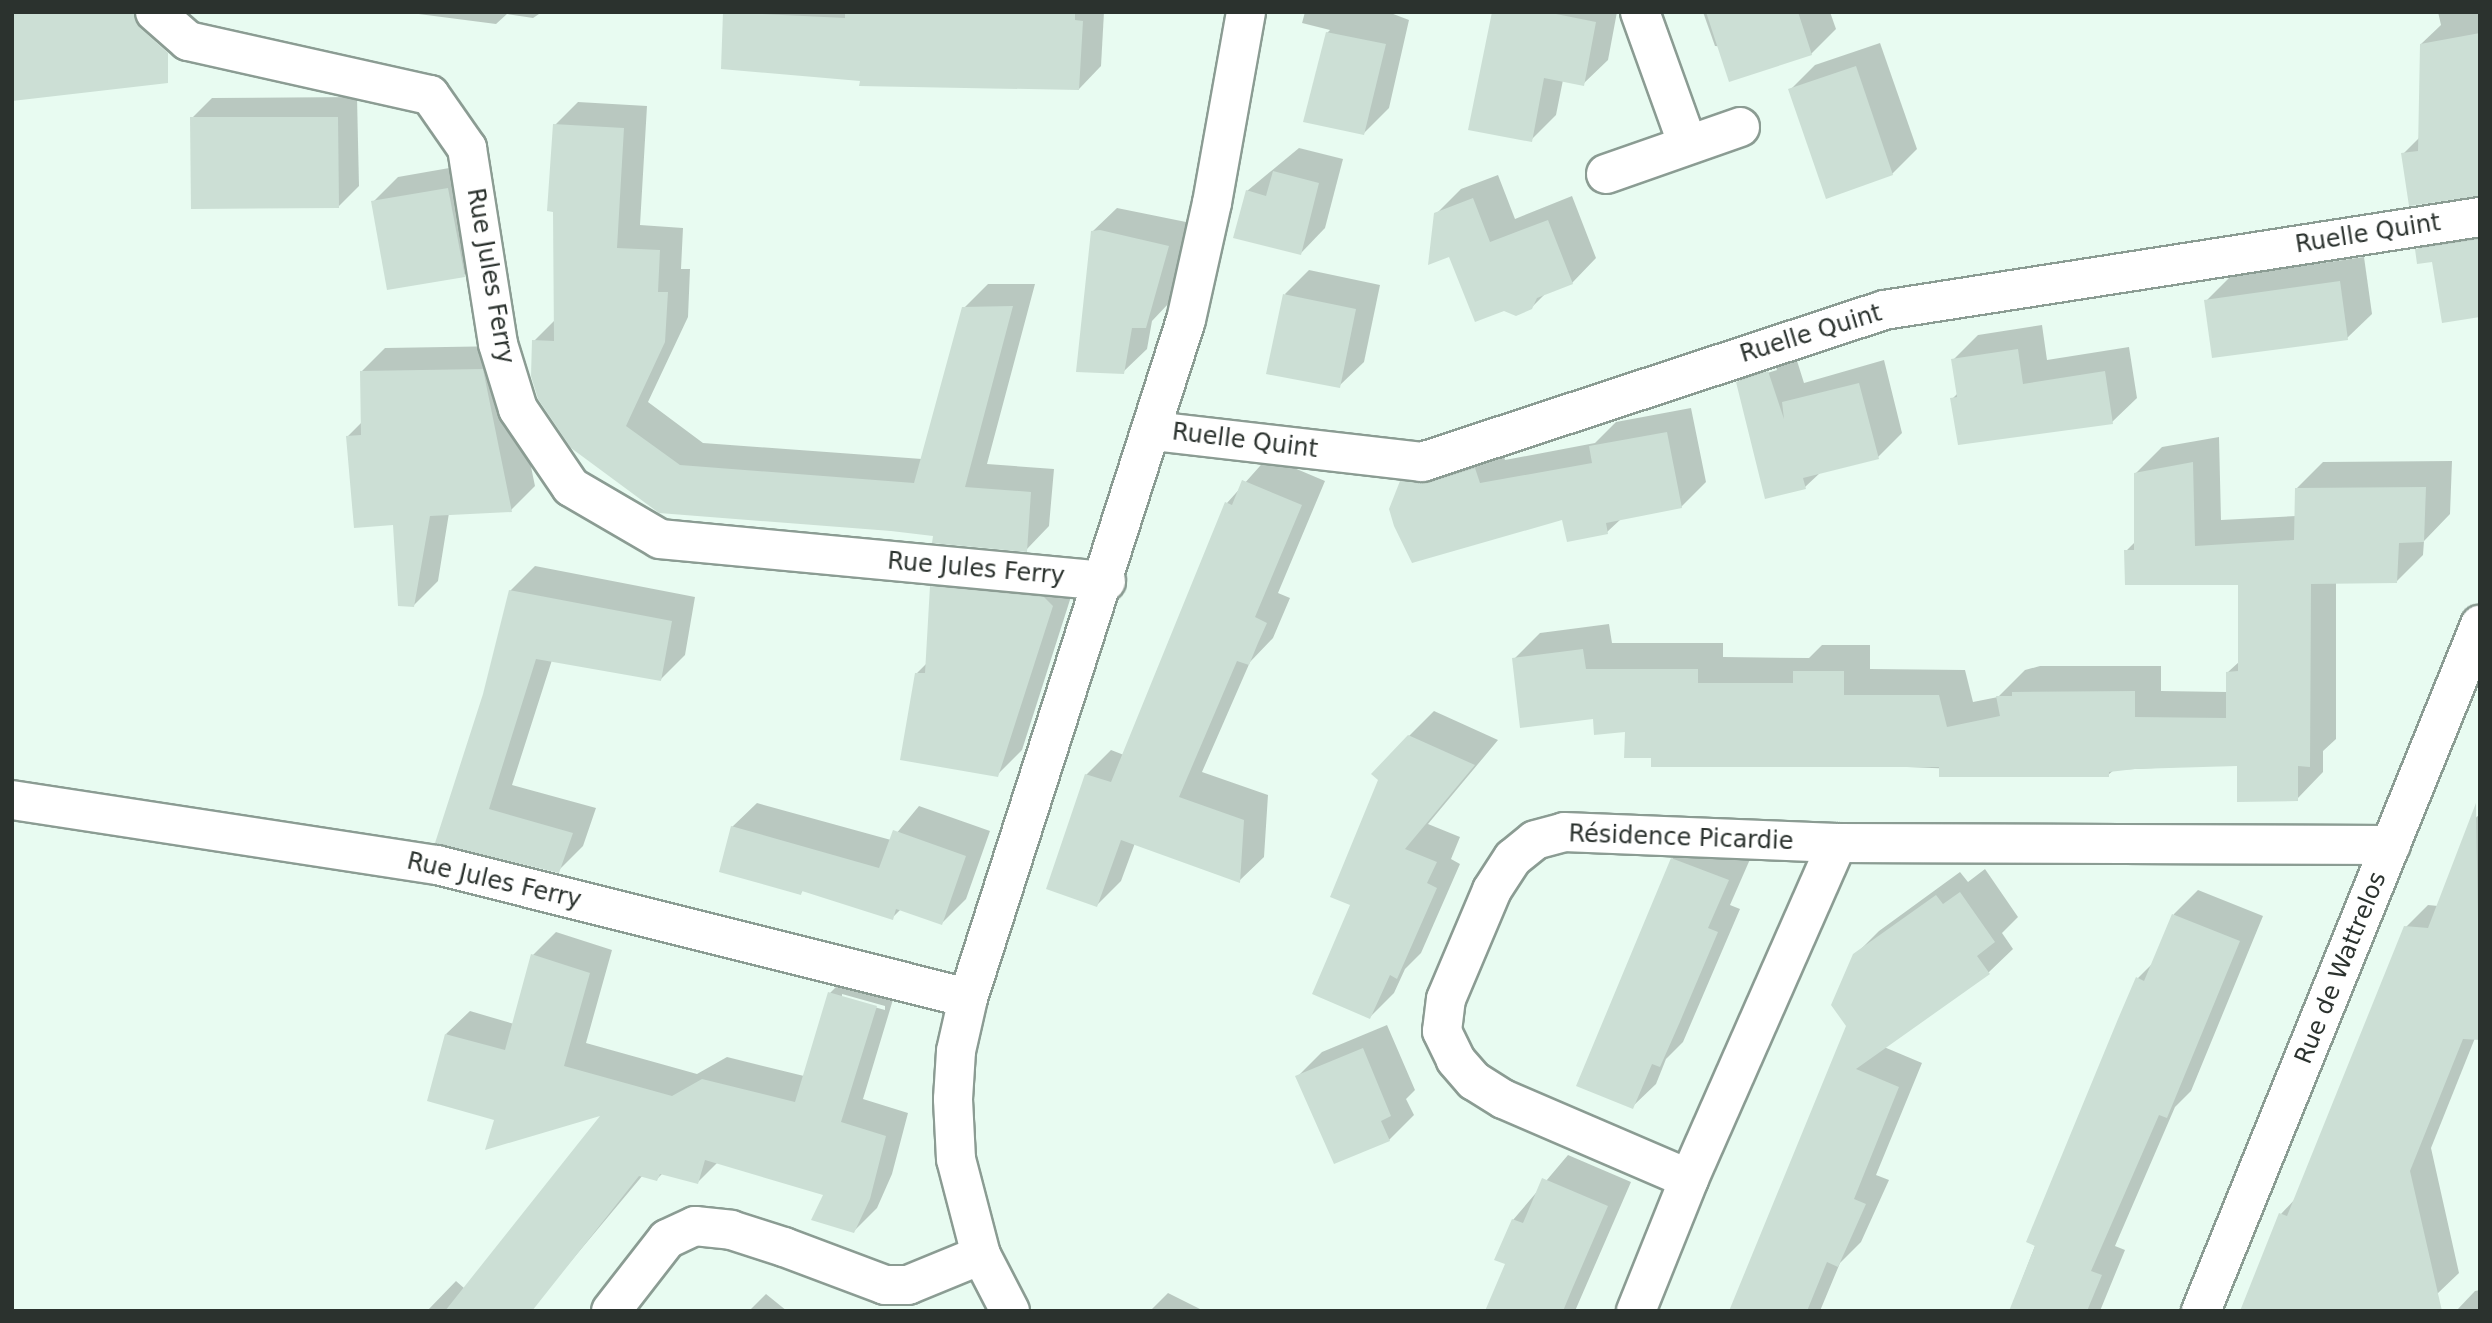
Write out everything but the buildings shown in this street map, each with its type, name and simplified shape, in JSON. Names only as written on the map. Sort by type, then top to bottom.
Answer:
[{"type":"street","name":"Rue Jules Ferry","points":[[155,12],[188,41],[430,94],[467,148],[498,344],[518,410],[571,487],[660,540],[1105,581]]},
{"type":"street","points":[[1010,1311],[981,1255],[956,1159],[953,1099],[968,998],[1154,430],[1198,275],[1246,12]]},
{"type":"street","points":[[1640,12],[1688,145]]},
{"type":"street","points":[[1606,174],[1740,127]]},
{"type":"street","name":"Ruelle Quint","points":[[1154,430],[1422,462],[1884,310],[2480,217]]},
{"type":"street","name":"Rue de Wattrelos","points":[[2201,1311],[2480,625]]},
{"type":"street","name":"Rue Jules Ferry","points":[[12,800],[437,865],[968,998]]},
{"type":"street","name":"Résidence Picardie","points":[[1689,1179],[1503,1098],[1474,1080],[1456,1060],[1442,1031],[1446,999],[1492,890],[1513,858],[1535,840],[1564,832],[1837,843],[2391,845]]},
{"type":"street","name":"Résidence Picardie","points":[[1636,1311],[1689,1179],[1837,843]]},
{"type":"street","points":[[611,1311],[667,1239],[695,1226],[731,1230],[885,1285],[908,1284],[981,1255]]}]
